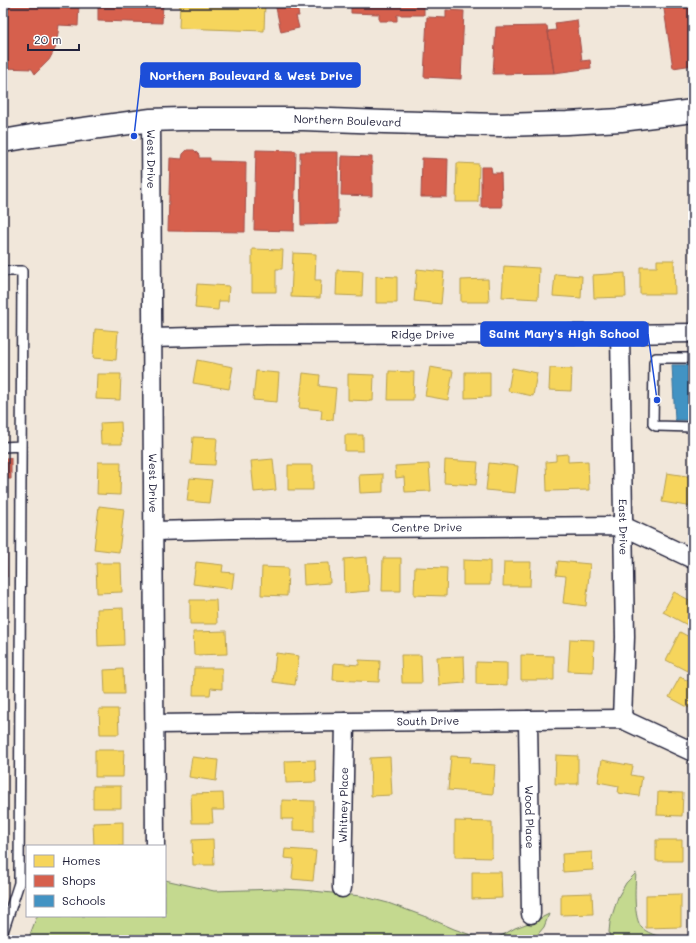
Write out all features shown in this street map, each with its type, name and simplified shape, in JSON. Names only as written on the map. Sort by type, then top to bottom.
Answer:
[{"type":"main road","name":"Northern Boulevard","points":[[3,141],[151,120],[304,118],[500,125],[621,120],[693,111]]},
{"type":"street","name":"West Drive","points":[[151,120],[156,845]]},
{"type":"street","name":"Ridge Drive","points":[[152,338],[266,335],[693,333]]},
{"type":"street","name":"East Drive","points":[[620,334],[625,637],[622,719]]},
{"type":"street","name":"Centre Drive","points":[[154,531],[623,526],[693,559]]},
{"type":"street","name":"South Drive","points":[[155,724],[622,719],[693,752]]},
{"type":"street","name":"Wood Place","points":[[528,720],[531,914]]},
{"type":"street","name":"Whitney Place","points":[[342,888],[345,722]]},
{"type":"lane","points":[[3,271],[22,271],[19,882],[3,932]]},
{"type":"lane","points":[[693,358],[656,358],[654,363],[653,424],[656,426],[693,427]]},
{"type":"lane","points":[[3,446],[22,446]]},
{"type":"green space","points":[[636,873],[635,902],[639,924],[642,928],[656,936],[671,940],[611,940],[609,932],[610,922],[618,897],[626,883]]},
{"type":"green space","points":[[166,880],[214,891],[278,889],[361,896],[388,903],[482,939],[491,939],[503,935],[515,928],[549,914],[544,927],[533,940],[28,940],[37,917],[166,917]]},
{"type":"building: Homes","points":[[180,3],[265,3],[264,31],[179,28]]},
{"type":"building: Homes","points":[[457,163],[479,164],[478,202],[456,202]]},
{"type":"building: Homes","points":[[252,249],[283,250],[282,269],[276,269],[276,292],[252,292]]},
{"type":"building: Homes","points":[[293,253],[316,254],[315,280],[321,280],[320,298],[291,297]]},
{"type":"building: Homes","points":[[657,260],[674,260],[675,294],[640,294],[640,267],[657,267]]},
{"type":"building: Homes","points":[[504,266],[539,268],[538,299],[502,297]]},
{"type":"building: Homes","points":[[417,269],[444,272],[441,304],[414,301]]},
{"type":"building: Homes","points":[[337,270],[363,271],[362,296],[336,295]]},
{"type":"building: Homes","points":[[625,273],[626,297],[594,298],[593,275]]},
{"type":"building: Homes","points":[[555,274],[582,276],[581,298],[553,296]]},
{"type":"building: Homes","points":[[376,276],[397,277],[397,303],[376,303]]},
{"type":"building: Homes","points":[[488,279],[489,302],[461,302],[461,280]]},
{"type":"building: Homes","points":[[197,284],[229,286],[228,301],[219,301],[218,310],[195,308]]},
{"type":"building: Homes","points":[[95,329],[118,331],[116,360],[93,358]]},
{"type":"building: Homes","points":[[197,360],[233,367],[229,389],[193,383]]},
{"type":"building: Homes","points":[[430,367],[453,371],[448,400],[425,396]]},
{"type":"building: Homes","points":[[512,368],[537,373],[533,396],[508,391]]},
{"type":"building: Homes","points":[[550,368],[572,369],[571,391],[549,390]]},
{"type":"building: Homes","points":[[256,371],[279,373],[277,402],[253,400]]},
{"type":"building: Homes","points":[[389,371],[414,372],[413,400],[388,400]]},
{"type":"building: Homes","points":[[465,372],[490,372],[490,397],[465,398]]},
{"type":"building: Homes","points":[[303,373],[320,375],[319,386],[336,388],[333,420],[321,419],[322,410],[299,408]]},
{"type":"building: Homes","points":[[97,374],[121,374],[120,400],[96,399]]},
{"type":"building: Homes","points":[[348,374],[374,375],[373,401],[348,400]]},
{"type":"building: Homes","points":[[121,422],[122,444],[101,444],[100,423]]},
{"type":"building: Homes","points":[[345,435],[363,435],[363,451],[345,451]]},
{"type":"building: Homes","points":[[193,437],[217,438],[215,465],[191,464]]},
{"type":"building: Homes","points":[[568,454],[568,462],[588,461],[589,490],[547,491],[546,462],[556,461],[556,455]]},
{"type":"building: Homes","points":[[273,459],[276,490],[254,492],[251,461]]},
{"type":"building: Homes","points":[[445,460],[478,462],[476,485],[444,483]]},
{"type":"building: Homes","points":[[98,462],[121,462],[120,495],[97,494]]},
{"type":"building: Homes","points":[[489,463],[518,466],[515,493],[486,490]]},
{"type":"building: Homes","points":[[429,464],[431,491],[405,492],[404,477],[396,478],[395,466]]},
{"type":"building: Homes","points":[[288,465],[313,465],[313,490],[288,490]]},
{"type":"building: Homes","points":[[667,473],[693,477],[693,507],[662,502]]},
{"type":"building: Homes","points":[[383,474],[383,492],[360,493],[359,475]]},
{"type":"building: Homes","points":[[190,478],[212,480],[209,503],[187,501]]},
{"type":"building: Homes","points":[[99,506],[124,509],[119,552],[94,549]]},
{"type":"building: Homes","points":[[367,557],[369,591],[345,593],[344,559]]},
{"type":"building: Homes","points":[[383,558],[401,558],[401,591],[382,591]]},
{"type":"building: Homes","points":[[463,560],[490,561],[490,585],[463,585]]},
{"type":"building: Homes","points":[[558,561],[590,564],[586,606],[563,603],[566,576],[556,575]]},
{"type":"building: Homes","points":[[196,562],[223,565],[222,572],[234,573],[232,589],[193,584]]},
{"type":"building: Homes","points":[[504,562],[531,562],[530,586],[503,586]]},
{"type":"building: Homes","points":[[96,563],[121,563],[122,592],[97,593]]},
{"type":"building: Homes","points":[[329,563],[330,583],[304,585],[303,564]]},
{"type":"building: Homes","points":[[262,567],[288,568],[287,596],[261,595]]},
{"type":"building: Homes","points":[[415,567],[447,568],[446,596],[414,595]]},
{"type":"building: Homes","points":[[674,592],[693,602],[693,628],[663,612]]},
{"type":"building: Homes","points":[[190,600],[216,600],[217,624],[190,624]]},
{"type":"building: Homes","points":[[123,608],[124,645],[98,646],[97,609]]},
{"type":"building: Homes","points":[[226,631],[227,654],[194,655],[193,632]]},
{"type":"building: Homes","points":[[680,632],[693,639],[693,661],[687,671],[666,660]]},
{"type":"building: Homes","points":[[570,639],[594,640],[593,672],[568,671]]},
{"type":"building: Homes","points":[[276,653],[299,656],[295,685],[273,682]]},
{"type":"building: Homes","points":[[401,655],[421,655],[422,683],[402,683]]},
{"type":"building: Homes","points":[[521,655],[554,656],[554,680],[521,680]]},
{"type":"building: Homes","points":[[464,656],[465,683],[439,685],[437,657]]},
{"type":"building: Homes","points":[[359,660],[380,661],[379,682],[333,680],[334,663],[359,665]]},
{"type":"building: Homes","points":[[476,662],[507,663],[507,685],[476,684]]},
{"type":"building: Homes","points":[[194,668],[222,668],[222,689],[211,688],[210,695],[193,695]]},
{"type":"building: Homes","points":[[123,669],[124,694],[105,694],[104,670]]},
{"type":"building: Homes","points":[[680,677],[693,683],[693,710],[669,697]]},
{"type":"building: Homes","points":[[99,709],[118,709],[119,734],[100,734]]},
{"type":"building: Homes","points":[[95,750],[124,750],[123,777],[95,777]]},
{"type":"building: Homes","points":[[556,755],[578,756],[578,784],[555,784]]},
{"type":"building: Homes","points":[[451,756],[471,757],[470,763],[495,765],[493,794],[448,790]]},
{"type":"building: Homes","points":[[192,757],[218,760],[216,781],[189,777]]},
{"type":"building: Homes","points":[[390,757],[392,795],[371,796],[370,758]]},
{"type":"building: Homes","points":[[315,760],[316,782],[286,783],[285,761]]},
{"type":"building: Homes","points":[[602,760],[633,766],[631,775],[642,777],[639,796],[618,793],[619,786],[598,782]]},
{"type":"building: Homes","points":[[93,786],[121,786],[121,808],[93,808]]},
{"type":"building: Homes","points":[[658,792],[683,793],[682,816],[657,815]]},
{"type":"building: Homes","points":[[223,793],[224,810],[212,810],[213,823],[192,823],[191,794]]},
{"type":"building: Homes","points":[[282,800],[314,801],[314,831],[293,830],[293,819],[282,819]]},
{"type":"building: Homes","points":[[455,821],[492,822],[492,858],[455,857]]},
{"type":"building: Homes","points":[[123,822],[123,845],[94,845],[93,823]]},
{"type":"building: Homes","points":[[213,839],[214,865],[193,865],[192,840]]},
{"type":"building: Homes","points":[[656,840],[682,840],[682,861],[656,861]]},
{"type":"building: Homes","points":[[285,849],[316,851],[313,881],[292,879],[294,859],[284,858]]},
{"type":"building: Homes","points":[[592,852],[593,870],[563,872],[562,854]]},
{"type":"building: Homes","points":[[472,872],[501,872],[502,898],[472,899]]},
{"type":"building: Homes","points":[[592,893],[593,914],[561,915],[561,894]]},
{"type":"building: Homes","points":[[681,894],[681,927],[646,928],[646,895]]},
{"type":"building: Shops","points":[[3,3],[79,3],[78,26],[59,25],[56,47],[49,60],[35,74],[32,69],[3,68]]},
{"type":"building: Shops","points":[[98,3],[163,3],[162,23],[98,21]]},
{"type":"building: Shops","points":[[275,3],[296,3],[299,16],[296,16],[299,28],[281,32]]},
{"type":"building: Shops","points":[[351,3],[424,3],[424,15],[397,15],[397,21],[379,21],[379,14],[351,13]]},
{"type":"building: Shops","points":[[663,3],[693,3],[693,65],[673,68]]},
{"type":"building: Shops","points":[[446,10],[464,11],[461,79],[424,77],[427,17],[446,18]]},
{"type":"building: Shops","points":[[577,20],[582,61],[590,60],[591,68],[554,73],[548,31],[556,30],[555,23]]},
{"type":"building: Shops","points":[[547,26],[554,73],[493,74],[496,27]]},
{"type":"building: Shops","points":[[187,150],[194,150],[199,155],[199,158],[210,158],[210,161],[246,162],[245,232],[168,231],[170,158],[182,159],[183,154]]},
{"type":"building: Shops","points":[[256,150],[296,151],[294,231],[254,230]]},
{"type":"building: Shops","points":[[300,152],[338,152],[338,224],[301,225]]},
{"type":"building: Shops","points":[[342,156],[372,157],[372,196],[341,195]]},
{"type":"building: Shops","points":[[422,158],[448,159],[447,197],[421,197]]},
{"type":"building: Shops","points":[[481,167],[491,167],[492,173],[501,173],[502,207],[481,207]]},
{"type":"building: Shops","points":[[3,458],[11,458],[11,479],[6,479],[7,577],[3,577]]},
{"type":"building: Schools","points":[[672,365],[693,365],[693,420],[675,420]]},
{"type":"place","name":"Northern Boulevard & West Drive","points":[[134,136]]},
{"type":"place","name":"Saint Mary's High School","points":[[657,400]]}]
